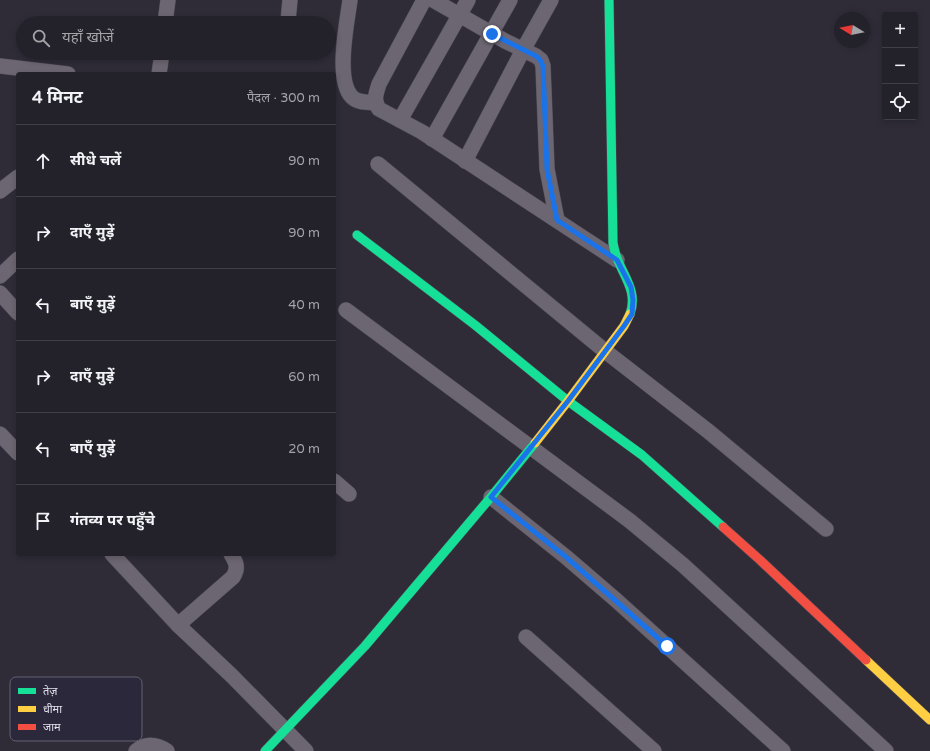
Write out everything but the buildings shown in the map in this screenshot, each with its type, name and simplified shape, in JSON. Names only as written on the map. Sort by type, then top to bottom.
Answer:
[{"type":"street","points":[[166,16],[168,0]]},
{"type":"street","points":[[288,16],[290,0]]},
{"type":"street","points":[[350,0],[342,66],[344,81],[352,98],[358,101],[376,103]]},
{"type":"street","points":[[424,0],[379,84],[375,96],[379,109],[432,139],[617,260]]},
{"type":"street","points":[[433,0],[492,34],[536,56],[540,60],[543,66],[547,169],[557,220]]},
{"type":"street","points":[[400,120],[468,0]]},
{"type":"street","points":[[432,139],[510,0]]},
{"type":"street","points":[[465,161],[551,0]]},
{"type":"street","points":[[265,751],[365,646],[491,497],[568,401],[632,314],[633,300],[631,287],[617,260],[613,243],[609,0]]},
{"type":"street","points":[[160,72],[161,60]]},
{"type":"street","points":[[0,66],[51,72]]},
{"type":"street","points":[[378,164],[605,351],[708,431],[826,529]]},
{"type":"street","points":[[0,191],[16,179]]},
{"type":"street","points":[[357,234],[475,325],[568,401],[622,439],[665,474],[760,560],[930,720]]},
{"type":"street","points":[[0,276],[16,262]]},
{"type":"street","points":[[0,293],[16,311]]},
{"type":"street","points":[[346,310],[630,521],[683,565],[886,751]]},
{"type":"street","points":[[0,434],[16,451]]},
{"type":"street","points":[[336,483],[349,494]]},
{"type":"street","points":[[491,497],[566,557],[616,600],[783,751]]},
{"type":"street","points":[[114,556],[178,625],[232,676],[306,751]]},
{"type":"street","points":[[178,625],[233,577],[237,568],[236,562],[232,556]]},
{"type":"street","points":[[526,637],[654,751]]},
{"type":"street","points":[[136,751],[141,747],[150,745],[161,747],[167,751]]},
{"type":"traffic: fast","points":[[609,0],[613,243],[616,256],[631,292],[632,306],[630,314]]},
{"type":"traffic: fast","points":[[357,235],[475,325],[568,401],[642,455],[723,527]]},
{"type":"traffic: fast","points":[[265,751],[365,646],[535,443]]},
{"type":"traffic: slow","points":[[535,443],[624,326],[630,314]]},
{"type":"traffic: slow","points":[[866,660],[930,720]]},
{"type":"traffic: jam","points":[[723,527],[866,660]]},
{"type":"route","points":[[492,34],[536,56],[540,60],[543,66],[547,169],[557,220],[617,260],[631,287],[633,300],[632,314],[624,326],[568,401],[491,497],[566,557],[667,646]]}]
